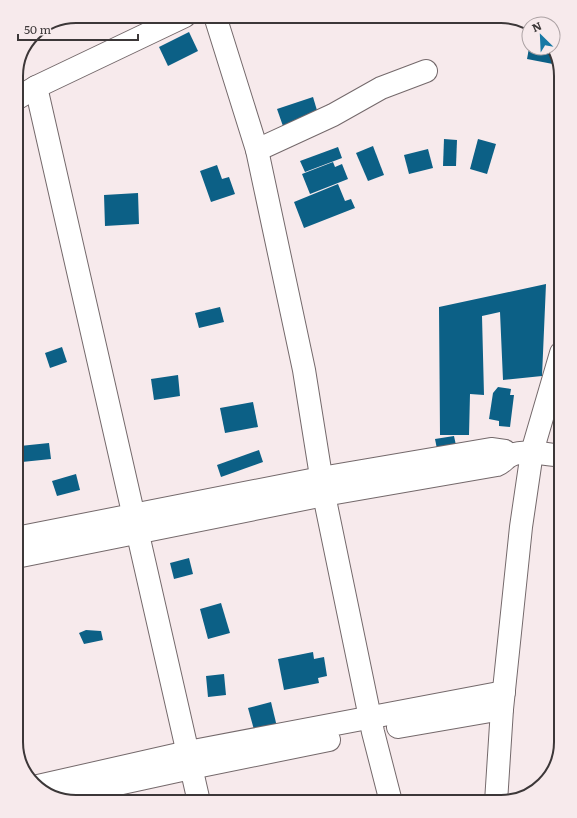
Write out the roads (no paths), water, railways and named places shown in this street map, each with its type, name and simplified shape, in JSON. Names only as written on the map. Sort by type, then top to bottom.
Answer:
[{"type":"street","points":[[23,95],[36,87],[170,23]]},
{"type":"street","points":[[217,23],[257,150],[304,370],[323,487],[372,724],[389,795]]},
{"type":"street","points":[[257,150],[333,115],[381,88],[426,71]]},
{"type":"street","points":[[36,87],[198,795]]},
{"type":"street","points":[[496,795],[503,700],[521,527],[532,452],[554,377]]},
{"type":"street","points":[[23,555],[135,525],[323,487],[491,449],[504,451],[509,456],[532,452],[554,455]]},
{"type":"street","points":[[23,537],[135,525]]},
{"type":"street","points":[[45,785],[190,760],[503,700]]},
{"type":"street","points":[[70,795],[190,760]]}]
